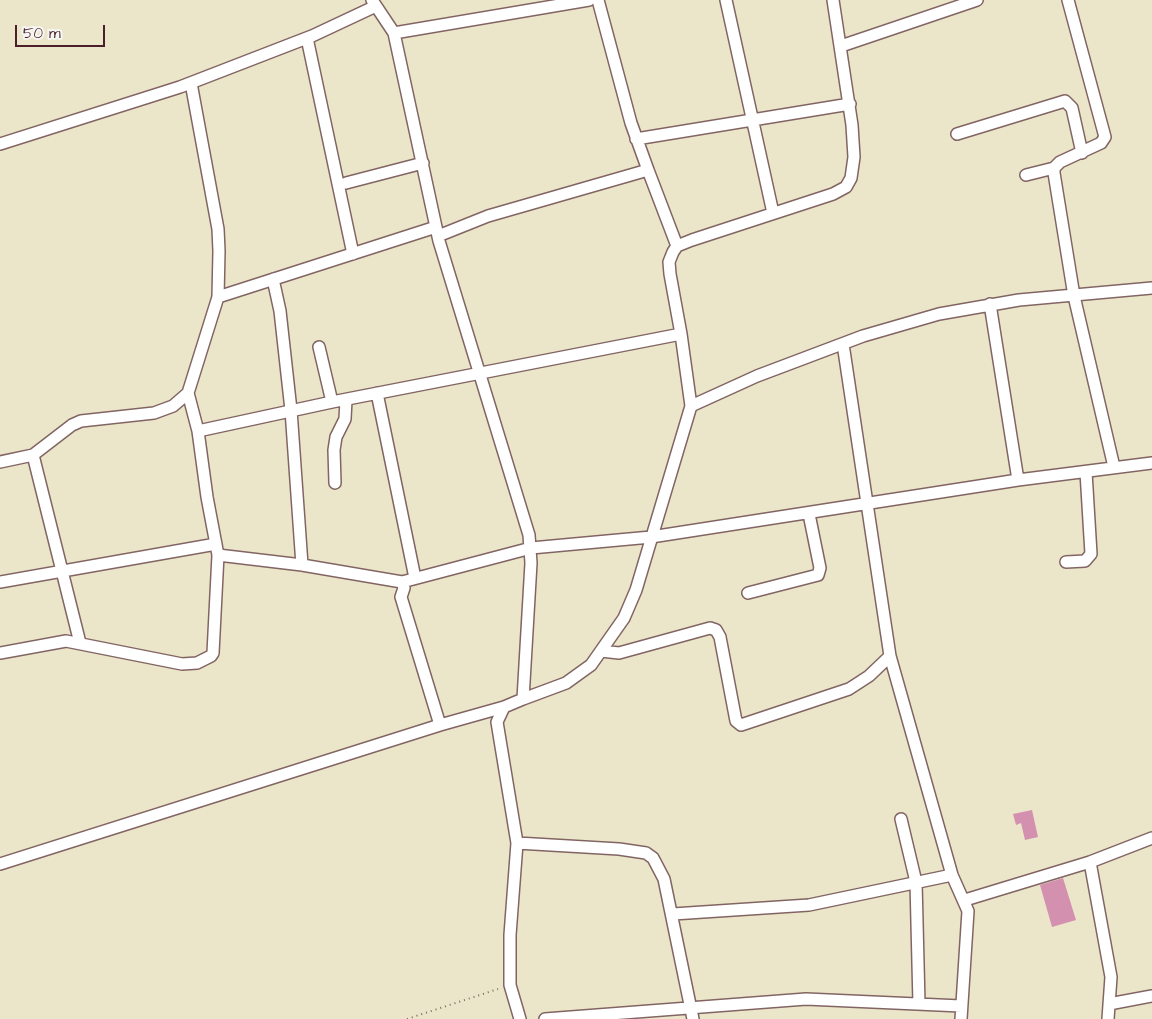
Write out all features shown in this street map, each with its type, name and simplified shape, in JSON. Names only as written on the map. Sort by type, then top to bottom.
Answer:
[{"type":"street","points":[[394,33],[589,0]]},
{"type":"street","points":[[598,0],[636,139],[677,246]]},
{"type":"street","points":[[726,0],[751,121],[773,213]]},
{"type":"street","points":[[0,864],[440,725],[504,708],[578,676],[591,665],[630,605],[691,406],[669,262],[677,246],[833,194],[849,184],[854,157],[850,104],[833,0]]},
{"type":"street","points":[[841,46],[977,0]]},
{"type":"street","points":[[1026,175],[1054,168],[1060,162],[1103,142],[1106,137],[1068,0]]},
{"type":"street","points":[[0,144],[191,82],[307,38],[374,3],[394,33],[437,232],[526,523],[531,548],[523,699]]},
{"type":"street","points":[[307,38],[353,254]]},
{"type":"street","points":[[0,654],[62,641],[182,664],[192,664],[206,660],[213,653],[217,549],[198,431],[188,394],[218,297],[218,229],[191,82]]},
{"type":"street","points":[[957,134],[1065,101],[1072,108],[1082,153]]},
{"type":"street","points":[[636,139],[850,104]]},
{"type":"street","points":[[346,183],[423,163]]},
{"type":"street","points":[[1054,168],[1074,296],[1114,467]]},
{"type":"street","points":[[218,297],[353,254],[437,232],[648,170]]},
{"type":"street","points":[[273,279],[280,311],[291,410],[302,565]]},
{"type":"street","points":[[691,406],[757,376],[843,344],[939,314],[990,304],[1152,288]]},
{"type":"street","points":[[990,304],[1018,480]]},
{"type":"street","points":[[198,431],[291,410],[681,334]]},
{"type":"street","points":[[843,344],[890,656],[952,875],[965,900],[968,911],[961,1019]]},
{"type":"street","points":[[319,346],[332,402]]},
{"type":"street","points":[[377,393],[415,578]]},
{"type":"street","points":[[0,462],[34,455],[72,425],[81,421],[142,416],[173,406],[188,394]]},
{"type":"street","points":[[335,483],[334,450],[336,437],[345,419],[346,400]]},
{"type":"street","points":[[34,455],[80,644]]},
{"type":"street","points":[[0,582],[217,549],[402,582],[531,548],[651,536],[809,514],[1018,480],[1152,463]]},
{"type":"street","points":[[1066,562],[1085,561],[1091,554],[1086,472]]},
{"type":"street","points":[[748,593],[818,575],[820,568],[809,514]]},
{"type":"street","points":[[402,582],[404,588],[401,596],[440,725]]},
{"type":"street","points":[[601,651],[619,653],[710,628],[716,630],[720,637],[736,721],[741,724],[849,689],[869,676],[890,656]]},
{"type":"street","points":[[497,722],[504,708]]},
{"type":"street","points":[[484,713],[490,714],[497,722],[517,843],[510,935],[510,985],[520,1019]]},
{"type":"street","points":[[901,819],[916,882],[920,1004]]},
{"type":"street","points":[[965,900],[1090,862],[1152,838]]},
{"type":"street","points":[[517,843],[619,849],[646,853],[659,867],[673,914],[692,1014]]},
{"type":"street","points":[[1090,862],[1111,977],[1108,1019]]},
{"type":"street","points":[[673,914],[809,905],[952,875]]},
{"type":"street","points":[[1109,1004],[1152,996]]},
{"type":"street","points":[[544,1019],[692,1014],[806,1000],[961,1006]]},
{"type":"path","points":[[407,1019],[510,985]]},
{"type":"building","points":[[1032,810],[1038,837],[1025,840],[1021,823],[1016,825],[1013,814]]},
{"type":"building","points":[[1063,878],[1076,920],[1052,927],[1040,885]]}]
